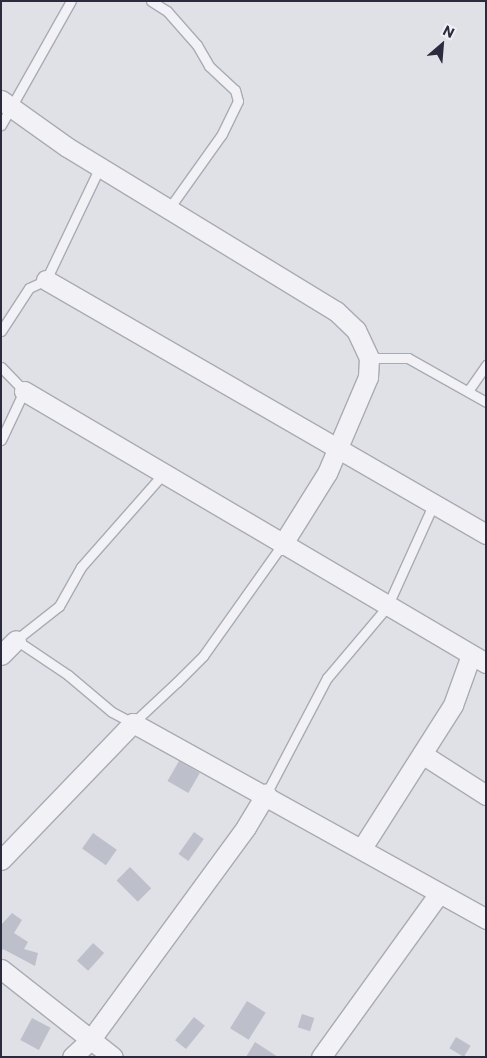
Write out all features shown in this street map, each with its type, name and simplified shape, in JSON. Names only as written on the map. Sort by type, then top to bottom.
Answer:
[{"type":"street","points":[[6,104],[100,167],[170,207],[336,312],[356,330],[369,358],[368,377],[339,446],[293,532],[282,545]]},
{"type":"street","points":[[46,280],[339,446],[486,534]]},
{"type":"street","points":[[24,391],[478,659],[453,705],[362,848]]},
{"type":"street","points":[[1,656],[16,640]]},
{"type":"street","points":[[1,860],[133,723],[266,794],[362,848],[438,895],[486,919]]},
{"type":"street","points":[[422,754],[486,795]]},
{"type":"street","points":[[72,1057],[91,1039],[266,794]]},
{"type":"street","points":[[321,1057],[438,895]]},
{"type":"street","points":[[1,969],[113,1057]]},
{"type":"lane","points":[[1,125],[6,104],[71,1]]},
{"type":"lane","points":[[151,1],[167,11],[197,44],[209,66],[235,90],[238,101],[222,134],[170,207]]},
{"type":"lane","points":[[1,331],[29,288],[46,280],[100,167]]},
{"type":"lane","points":[[369,358],[408,358],[486,402]]},
{"type":"lane","points":[[468,391],[486,365]]},
{"type":"lane","points":[[1,367],[24,391],[1,440]]},
{"type":"lane","points":[[163,474],[81,567],[59,606],[16,640],[68,675],[112,712],[133,723],[203,656],[282,545]]},
{"type":"lane","points":[[266,794],[327,678],[387,607],[434,502]]},
{"type":"building","points":[[179,761],[200,773],[188,793],[168,781]]},
{"type":"building","points":[[194,832],[204,839],[188,861],[179,854]]},
{"type":"building","points":[[93,833],[117,850],[106,865],[82,849]]},
{"type":"building","points":[[130,867],[151,888],[138,902],[117,880]]},
{"type":"building","points":[[12,913],[22,920],[14,933],[28,942],[24,949],[38,953],[35,966],[3,949],[1,952],[1,925]]},
{"type":"building","points":[[93,943],[104,953],[88,971],[77,961]]},
{"type":"building","points":[[247,1001],[266,1013],[249,1040],[230,1028]]},
{"type":"building","points":[[302,1014],[314,1018],[310,1031],[298,1027]]},
{"type":"building","points":[[194,1017],[205,1026],[186,1049],[175,1040]]},
{"type":"building","points":[[32,1018],[51,1028],[39,1050],[20,1040]]},
{"type":"building","points":[[456,1037],[471,1046],[464,1057],[449,1048]]},
{"type":"building","points":[[255,1042],[278,1057],[246,1057]]}]
